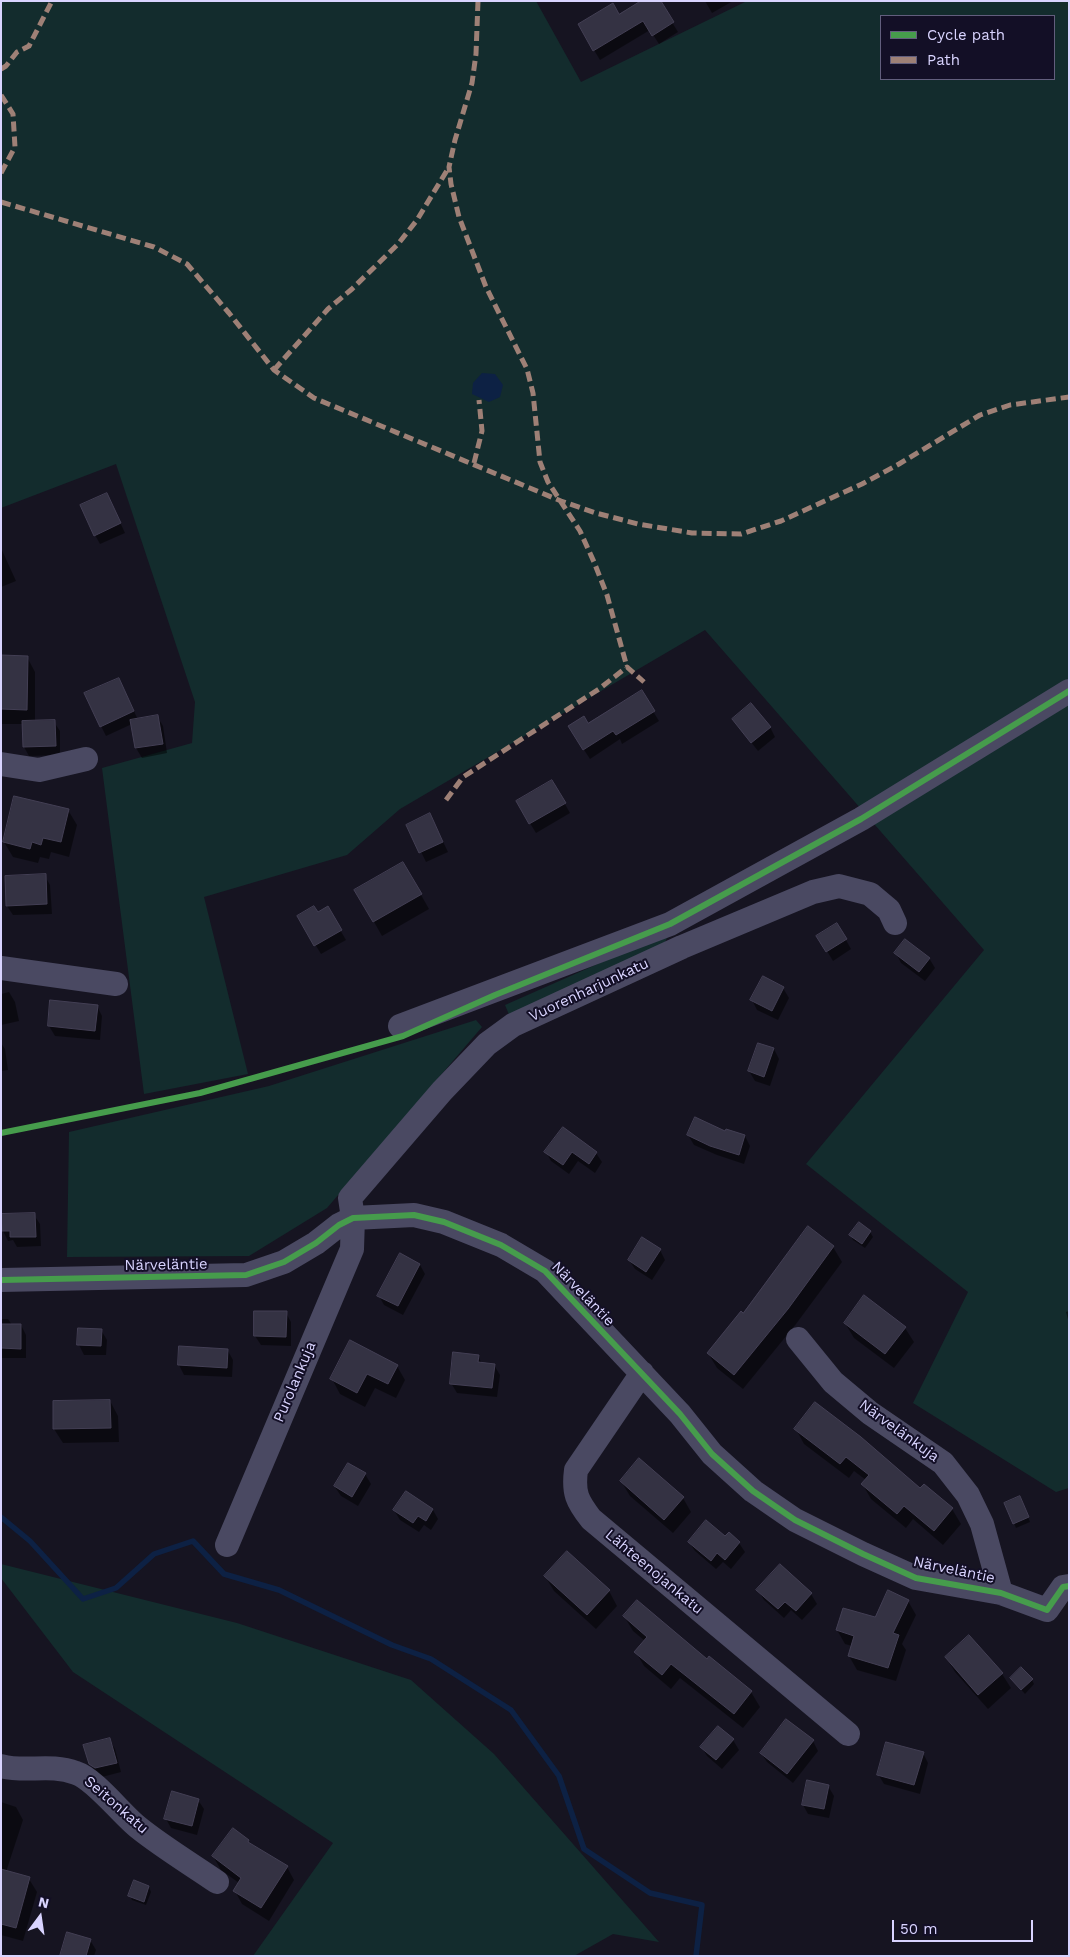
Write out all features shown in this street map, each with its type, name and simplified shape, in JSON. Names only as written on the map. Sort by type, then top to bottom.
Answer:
[{"type":"street","points":[[400,1026],[670,924],[861,820],[1069,691]]},
{"type":"street","points":[[1,764],[38,770],[86,759]]},
{"type":"street","name":"Vuorenharjunkatu","points":[[352,1218],[350,1198],[442,1092],[487,1044],[513,1025],[682,947],[813,892],[839,886],[870,894],[889,910],[895,923]]},
{"type":"street","points":[[1,968],[116,984]]},
{"type":"street","name":"Närveläntie","points":[[1,1280],[246,1275],[284,1262],[352,1218],[414,1215],[444,1222],[501,1245],[545,1270],[680,1414],[712,1454],[753,1491],[795,1520],[916,1578],[1001,1593],[1047,1610],[1063,1587],[1069,1586]]},
{"type":"street","name":"Purolankuja","points":[[227,1545],[352,1249],[352,1218]]},
{"type":"street","name":"Närvelänkuja","points":[[798,1339],[833,1382],[870,1413],[943,1463],[968,1495],[982,1524],[1001,1593]]},
{"type":"street","name":"Lähteenojankatu","points":[[642,1373],[576,1470],[574,1484],[578,1501],[591,1519],[848,1734]]},
{"type":"street","name":"Seitonkatu","points":[[1,1766],[11,1769],[57,1767],[79,1773],[138,1828],[218,1882]]},
{"type":"green space","points":[[1,1],[536,1],[581,82],[747,1],[1069,1],[1069,1488],[1056,1492],[913,1403],[968,1292],[806,1164],[984,950],[705,630],[400,809],[347,855],[204,897],[248,1074],[144,1094],[102,768],[192,743],[195,702],[116,464],[1,508]]},
{"type":"green space","points":[[670,932],[662,948],[510,1017],[505,1005]]},
{"type":"green space","points":[[476,1020],[482,1027],[327,1208],[249,1256],[67,1257],[69,1132],[269,1086]]},
{"type":"green space","points":[[1,1564],[237,1623],[411,1680],[494,1754],[659,1942],[613,1934],[574,1956],[253,1956],[333,1843],[73,1672],[1,1578]]},
{"type":"water","points":[[482,373],[495,374],[503,385],[500,397],[489,402],[472,394],[473,383]]},
{"type":"building","points":[[641,1],[661,1],[674,22],[652,36],[643,21],[593,51],[578,24],[613,3],[619,14]]},
{"type":"building","points":[[107,493],[121,523],[94,536],[80,505]]},
{"type":"building","points":[[1,655],[28,656],[27,710],[1,709]]},
{"type":"building","points":[[119,678],[134,711],[100,727],[84,693]]},
{"type":"building","points":[[642,690],[655,711],[616,735],[613,731],[583,750],[568,726],[584,716],[588,723]]},
{"type":"building","points":[[751,703],[771,727],[751,743],[732,719]]},
{"type":"building","points":[[158,715],[163,744],[135,748],[130,720]]},
{"type":"building","points":[[55,720],[56,746],[23,747],[22,721]]},
{"type":"building","points":[[552,780],[566,803],[529,824],[516,801]]},
{"type":"building","points":[[14,796],[69,809],[61,842],[43,838],[41,845],[32,842],[30,849],[3,842]]},
{"type":"building","points":[[430,813],[443,842],[419,853],[406,825]]},
{"type":"building","points":[[403,862],[422,894],[373,922],[354,890]]},
{"type":"building","points":[[46,874],[47,904],[6,906],[5,876]]},
{"type":"building","points":[[314,906],[318,912],[328,906],[342,930],[314,946],[297,916]]},
{"type":"building","points":[[837,923],[847,939],[826,952],[816,936]]},
{"type":"building","points":[[905,939],[930,958],[919,972],[894,953]]},
{"type":"building","points":[[763,976],[784,987],[772,1011],[750,1000]]},
{"type":"building","points":[[50,1000],[98,1005],[95,1031],[48,1026]]},
{"type":"building","points":[[758,1043],[774,1048],[764,1077],[748,1071]]},
{"type":"building","points":[[695,1117],[725,1131],[726,1129],[745,1135],[739,1155],[710,1146],[687,1135]]},
{"type":"building","points":[[563,1127],[597,1152],[589,1164],[572,1152],[563,1165],[544,1152]]},
{"type":"building","points":[[35,1213],[36,1237],[10,1237],[10,1231],[2,1231],[1,1214]]},
{"type":"building","points":[[859,1222],[871,1231],[862,1244],[849,1235]]},
{"type":"building","points":[[808,1226],[834,1246],[788,1309],[734,1375],[707,1353],[741,1311],[743,1313]]},
{"type":"building","points":[[642,1237],[661,1249],[646,1272],[628,1260]]},
{"type":"building","points":[[400,1253],[420,1264],[398,1306],[377,1296]]},
{"type":"building","points":[[864,1295],[906,1327],[885,1354],[844,1323]]},
{"type":"building","points":[[254,1311],[287,1311],[286,1337],[254,1336]]},
{"type":"building","points":[[1,1324],[21,1324],[21,1349],[1,1348]]},
{"type":"building","points":[[78,1328],[102,1329],[101,1346],[77,1345]]},
{"type":"building","points":[[350,1340],[398,1365],[388,1384],[367,1374],[357,1393],[330,1379]]},
{"type":"building","points":[[179,1346],[228,1349],[227,1368],[178,1365]]},
{"type":"building","points":[[453,1352],[479,1355],[478,1362],[495,1364],[492,1388],[450,1384]]},
{"type":"building","points":[[110,1400],[111,1428],[53,1429],[53,1401]]},
{"type":"building","points":[[815,1402],[861,1437],[920,1488],[924,1484],[953,1508],[934,1531],[904,1506],[897,1514],[861,1484],[869,1475],[846,1457],[840,1464],[794,1429]]},
{"type":"building","points":[[639,1458],[684,1497],[664,1520],[620,1481]]},
{"type":"building","points":[[348,1463],[366,1473],[352,1497],[334,1486]]},
{"type":"building","points":[[406,1491],[433,1509],[426,1521],[418,1516],[413,1523],[393,1510]]},
{"type":"building","points":[[1020,1496],[1029,1517],[1013,1524],[1004,1503]]},
{"type":"building","points":[[706,1520],[725,1536],[729,1532],[740,1542],[725,1560],[717,1553],[711,1561],[688,1542]]},
{"type":"building","points":[[567,1551],[610,1590],[587,1615],[544,1576]]},
{"type":"building","points":[[780,1564],[812,1593],[796,1611],[785,1602],[778,1609],[756,1590]]},
{"type":"building","points":[[888,1590],[909,1600],[893,1633],[899,1635],[888,1668],[848,1656],[854,1636],[836,1630],[843,1608],[875,1617]]},
{"type":"building","points":[[637,1600],[707,1659],[709,1656],[752,1691],[734,1714],[671,1664],[662,1675],[634,1652],[647,1637],[623,1616]]},
{"type":"building","points":[[969,1635],[1003,1673],[978,1695],[945,1657]]},
{"type":"building","points":[[1021,1667],[1033,1679],[1021,1690],[1010,1678]]},
{"type":"building","points":[[786,1719],[814,1740],[787,1774],[760,1753]]},
{"type":"building","points":[[718,1726],[734,1739],[716,1760],[700,1747]]},
{"type":"building","points":[[110,1738],[117,1763],[95,1768],[89,1764],[83,1745]]},
{"type":"building","points":[[886,1742],[924,1752],[914,1785],[877,1775]]},
{"type":"building","points":[[807,1780],[829,1785],[824,1809],[802,1805]]},
{"type":"building","points":[[172,1791],[199,1799],[192,1826],[164,1819]]},
{"type":"building","points":[[233,1828],[249,1840],[248,1842],[288,1866],[261,1908],[233,1891],[241,1878],[212,1856]]},
{"type":"building","points":[[1,1869],[30,1877],[16,1928],[1,1924]]},
{"type":"building","points":[[134,1880],[149,1886],[144,1902],[128,1896]]},
{"type":"building","points":[[67,1932],[91,1939],[86,1956],[60,1956]]},
{"type":"waterway","points":[[1,1517],[30,1541],[83,1599],[116,1588],[154,1554],[193,1541],[224,1574],[279,1590],[392,1645],[431,1659],[511,1710],[559,1776],[584,1849],[650,1893],[702,1905],[696,1956]]},
{"type":"marked path","points":[[1,69],[6,66],[17,52],[29,46],[52,1]]},
{"type":"marked path","points":[[478,1],[476,54],[472,83],[449,167],[451,184],[459,217],[486,287],[527,369],[533,393],[540,462],[548,482],[580,531],[594,562],[607,595],[627,667]]},
{"type":"marked path","points":[[1,95],[13,114],[15,147],[1,173]]},
{"type":"marked path","points":[[274,370],[328,309],[352,289],[398,244],[417,220],[449,167]]},
{"type":"marked path","points":[[1,202],[154,247],[187,264],[274,370],[314,398],[561,501],[638,524],[692,533],[741,534],[781,521],[862,484],[980,415],[1010,405],[1069,397]]},
{"type":"marked path","points":[[474,463],[482,431],[479,400]]},
{"type":"marked path","points":[[446,800],[463,777],[599,689],[627,667],[644,682]]},
{"type":"cycle path","points":[[1,1133],[200,1093],[403,1036],[495,995],[670,924],[861,819],[1069,691]]},
{"type":"cycle path","points":[[1,1280],[246,1275],[284,1262],[316,1243],[339,1225],[353,1218],[414,1215],[444,1222],[501,1245],[545,1271],[680,1414],[712,1454],[753,1491],[795,1520],[916,1578],[1001,1593],[1047,1610],[1063,1587],[1069,1586]]}]
